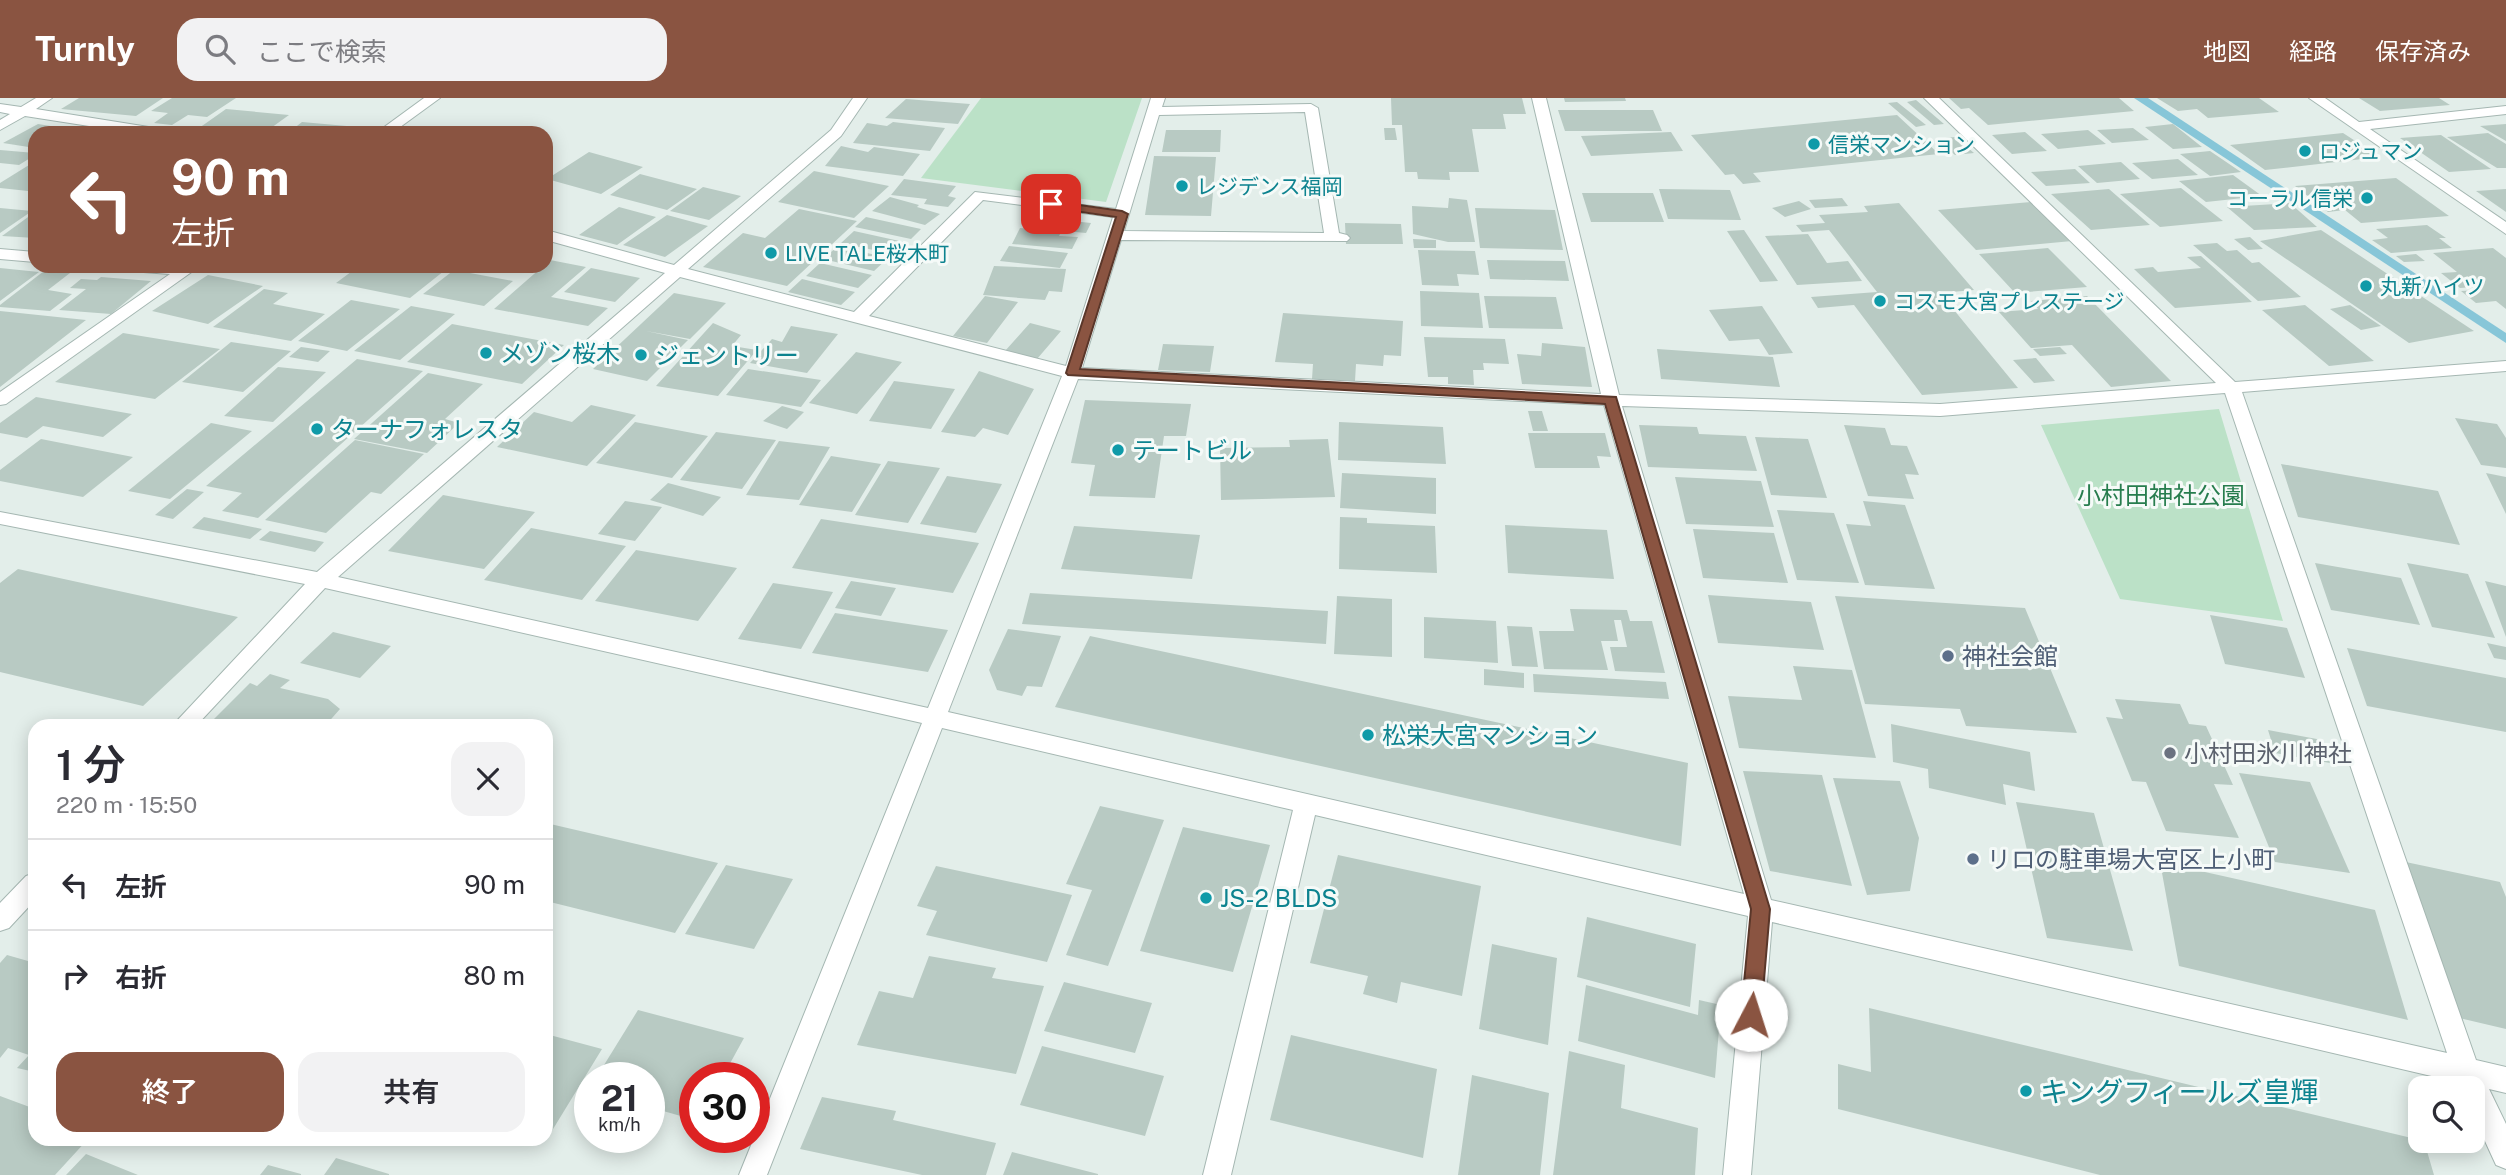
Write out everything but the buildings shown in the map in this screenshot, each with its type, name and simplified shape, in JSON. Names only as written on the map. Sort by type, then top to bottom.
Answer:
[{"type":"street","points":[[0,126],[45,98]]},
{"type":"street","points":[[393,126],[433,98]]},
{"type":"street","points":[[190,719],[321,580],[836,133],[860,98]]},
{"type":"street","points":[[1539,98],[1611,400],[1761,909],[1737,1175]]},
{"type":"street","points":[[1931,98],[2232,389],[2466,1071],[2506,1155]]},
{"type":"street","points":[[2316,98],[2506,229]]},
{"type":"street","points":[[753,1175],[1072,373],[1156,105],[1311,108],[1337,238],[1115,236]]},
{"type":"street","points":[[0,108],[120,126]]},
{"type":"street","points":[[2357,126],[2506,110]]},
{"type":"street","points":[[857,317],[979,195],[1122,214]]},
{"type":"street","points":[[553,237],[1072,373],[1611,400],[1940,410],[2506,366]]},
{"type":"street","points":[[0,254],[28,256]]},
{"type":"street","points":[[0,400],[182,273]]},
{"type":"street","points":[[0,518],[321,580],[936,718],[2506,1080]]},
{"type":"street","points":[[1217,1175],[1306,804]]},
{"type":"street","points":[[0,920],[28,890]]},
{"type":"green space","points":[[981,98],[1142,98],[1106,202],[921,178]]},
{"type":"green space","name":"小村田神社公園","points":[[2219,409],[2283,621],[2120,599],[2041,425]]},
{"type":"waterway","points":[[2140,98],[2506,339]]},
{"type":"place","name":"信栄マンション","points":[[1814,144]]},
{"type":"place","name":"ロジュマン","points":[[2305,151]]},
{"type":"place","name":"レジデンス福岡","points":[[1182,186]]},
{"type":"place","name":"コーラル信栄","points":[[2367,198]]},
{"type":"place","name":"LIVE TALE桜木町","points":[[771,253]]},
{"type":"place","name":"丸新ハイツ","points":[[2366,286]]},
{"type":"place","name":"コスモ大宮プレステージ","points":[[1880,301]]},
{"type":"place","name":"メゾン桜木","points":[[486,353]]},
{"type":"place","name":"ジェントリー","points":[[641,355]]},
{"type":"place","name":"ターナフォレスタ","points":[[317,429]]},
{"type":"place","name":"テートビル","points":[[1118,450]]},
{"type":"place","name":"神社会館","points":[[1948,656]]},
{"type":"place","name":"松栄大宮マンション","points":[[1368,735]]},
{"type":"place","name":"小村田氷川神社","points":[[2170,753]]},
{"type":"place","name":"リロの駐車場大宮区上小町","points":[[1973,859]]},
{"type":"place","name":"JS-2 BLDS","points":[[1206,898]]},
{"type":"place","name":"キングフィールズ皇輝","points":[[2026,1091]]},
{"type":"route","points":[[1051,204],[1122,214],[1072,373],[1611,400],[1761,909],[1751,1015]]}]
